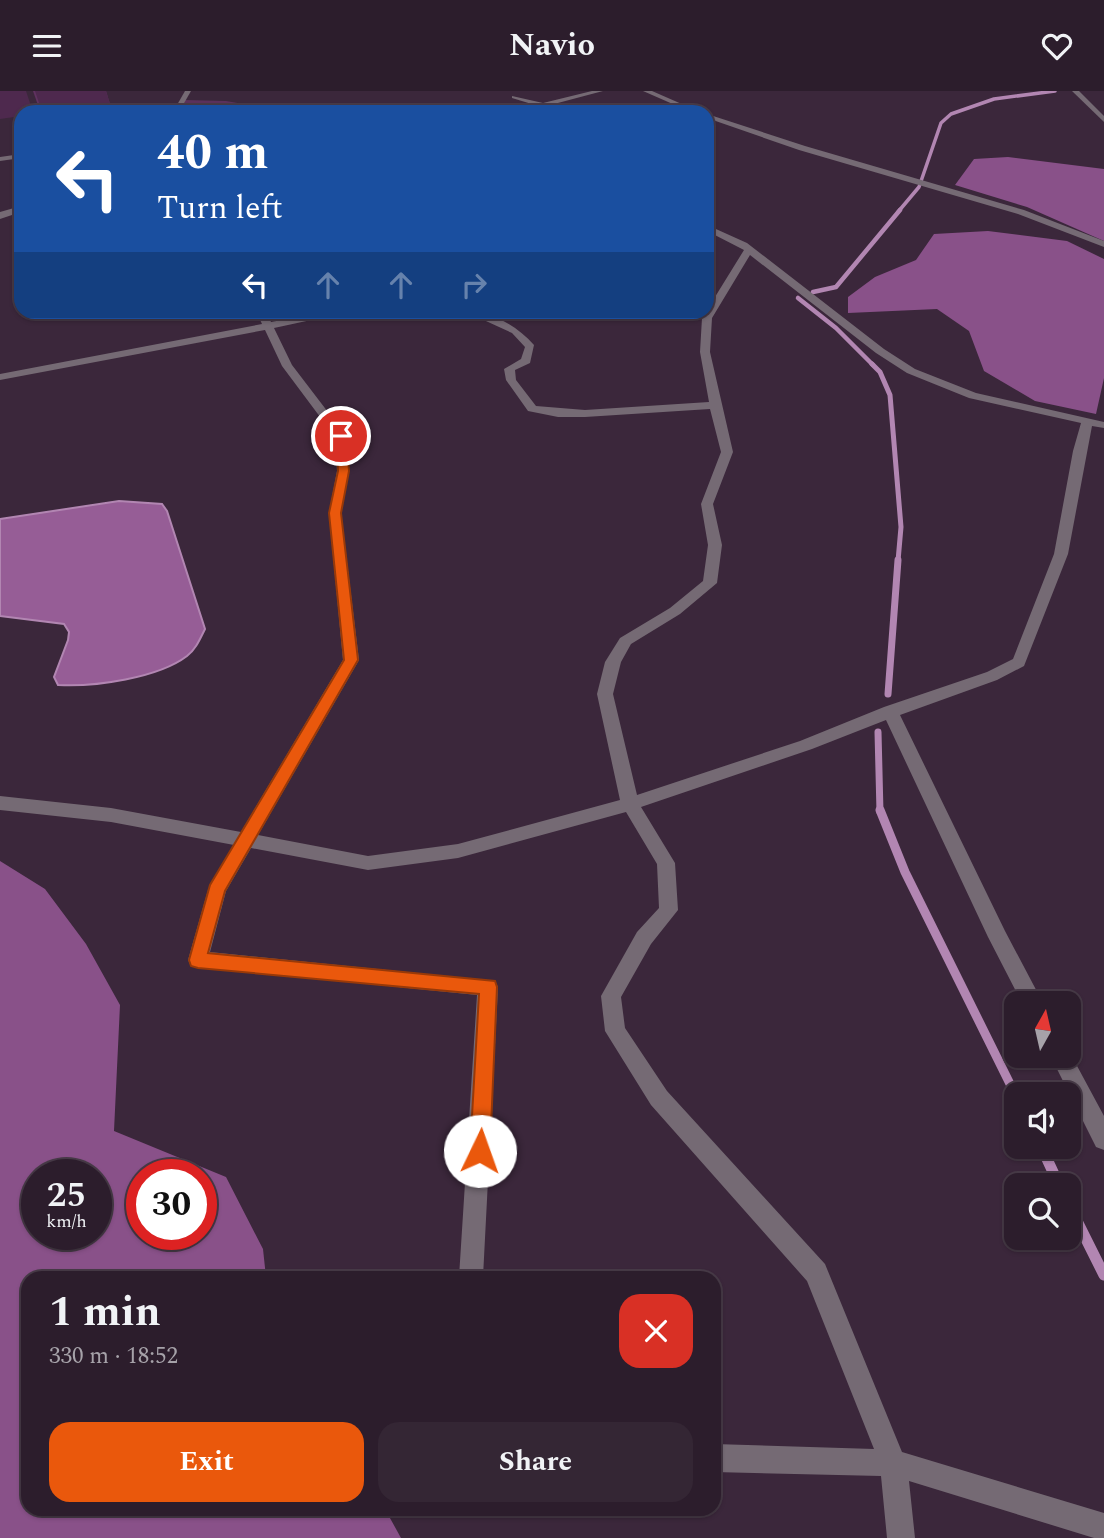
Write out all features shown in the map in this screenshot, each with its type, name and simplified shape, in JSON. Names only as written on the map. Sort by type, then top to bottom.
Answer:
[{"type":"street","points":[[509,104],[514,94],[542,105],[600,91]]},
{"type":"street","points":[[646,91],[680,105]]},
{"type":"street","points":[[1075,91],[1104,120]]},
{"type":"street","points":[[714,118],[802,148],[1021,212],[1104,244]]},
{"type":"street","points":[[714,232],[748,249],[911,372],[973,396],[1104,425]]},
{"type":"street","points":[[714,306],[748,249]]},
{"type":"street","points":[[265,319],[288,366],[341,436],[343,471],[335,513],[351,660],[216,890],[198,960],[488,987],[471,1271]]},
{"type":"street","points":[[0,377],[308,319]]},
{"type":"street","points":[[488,319],[516,331],[530,347],[526,361],[509,369],[511,380],[532,409],[545,413],[584,413],[692,409],[715,405]]},
{"type":"street","points":[[707,319],[705,352],[727,451],[707,504],[715,545],[710,583],[675,611],[625,641],[613,662],[605,694],[630,804],[666,863],[669,910],[643,938],[611,996],[615,1031],[659,1098],[816,1273],[893,1463],[901,1538]]},
{"type":"street","points":[[0,803],[111,815],[368,863],[458,851],[630,804],[806,745],[890,711],[992,676],[1019,662],[1061,554],[1079,451],[1087,422]]},
{"type":"street","points":[[890,711],[1027,991]]},
{"type":"street","points":[[1067,1068],[1104,1139]]},
{"type":"street","points":[[721,1458],[893,1463],[1104,1527]]},
{"type":"shaded area","points":[[185,100],[226,101],[249,105],[183,105]]},
{"type":"shaded area","points":[[1008,157],[1104,169],[1104,241],[1027,207],[955,185],[974,159]]},
{"type":"shaded area","points":[[988,231],[1067,241],[1104,259],[1104,378],[1096,414],[1035,401],[984,371],[969,331],[937,309],[848,313],[848,297],[875,277],[916,260],[934,234]]},
{"type":"shaded area","points":[[119,501],[162,504],[167,511],[205,629],[198,644],[187,656],[160,670],[107,683],[58,685],[54,677],[69,632],[64,624],[0,616],[0,519]]},
{"type":"shaded area","points":[[0,861],[45,889],[86,944],[120,1005],[114,1131],[182,1159],[126,1159],[126,1250],[217,1250],[217,1173],[226,1177],[263,1249],[265,1271],[21,1271],[21,1516],[389,1516],[401,1538],[0,1538]]},
{"type":"waterway","points":[[898,212],[919,187],[941,123],[951,114],[994,99],[1055,91]]},
{"type":"waterway","points":[[813,292],[836,287],[900,210]]},
{"type":"waterway","points":[[798,298],[836,328],[880,372],[890,395],[901,527],[898,561]]},
{"type":"waterway","points":[[888,694],[898,560]]},
{"type":"waterway","points":[[878,732],[880,812]]},
{"type":"waterway","points":[[880,810],[905,872],[1009,1082]]},
{"type":"waterway","points":[[1047,1159],[1053,1173]]},
{"type":"waterway","points":[[1081,1229],[1104,1275]]},
{"type":"route","points":[[341,436],[343,471],[335,513],[351,660],[216,890],[198,960],[488,987],[480,1151]]}]
